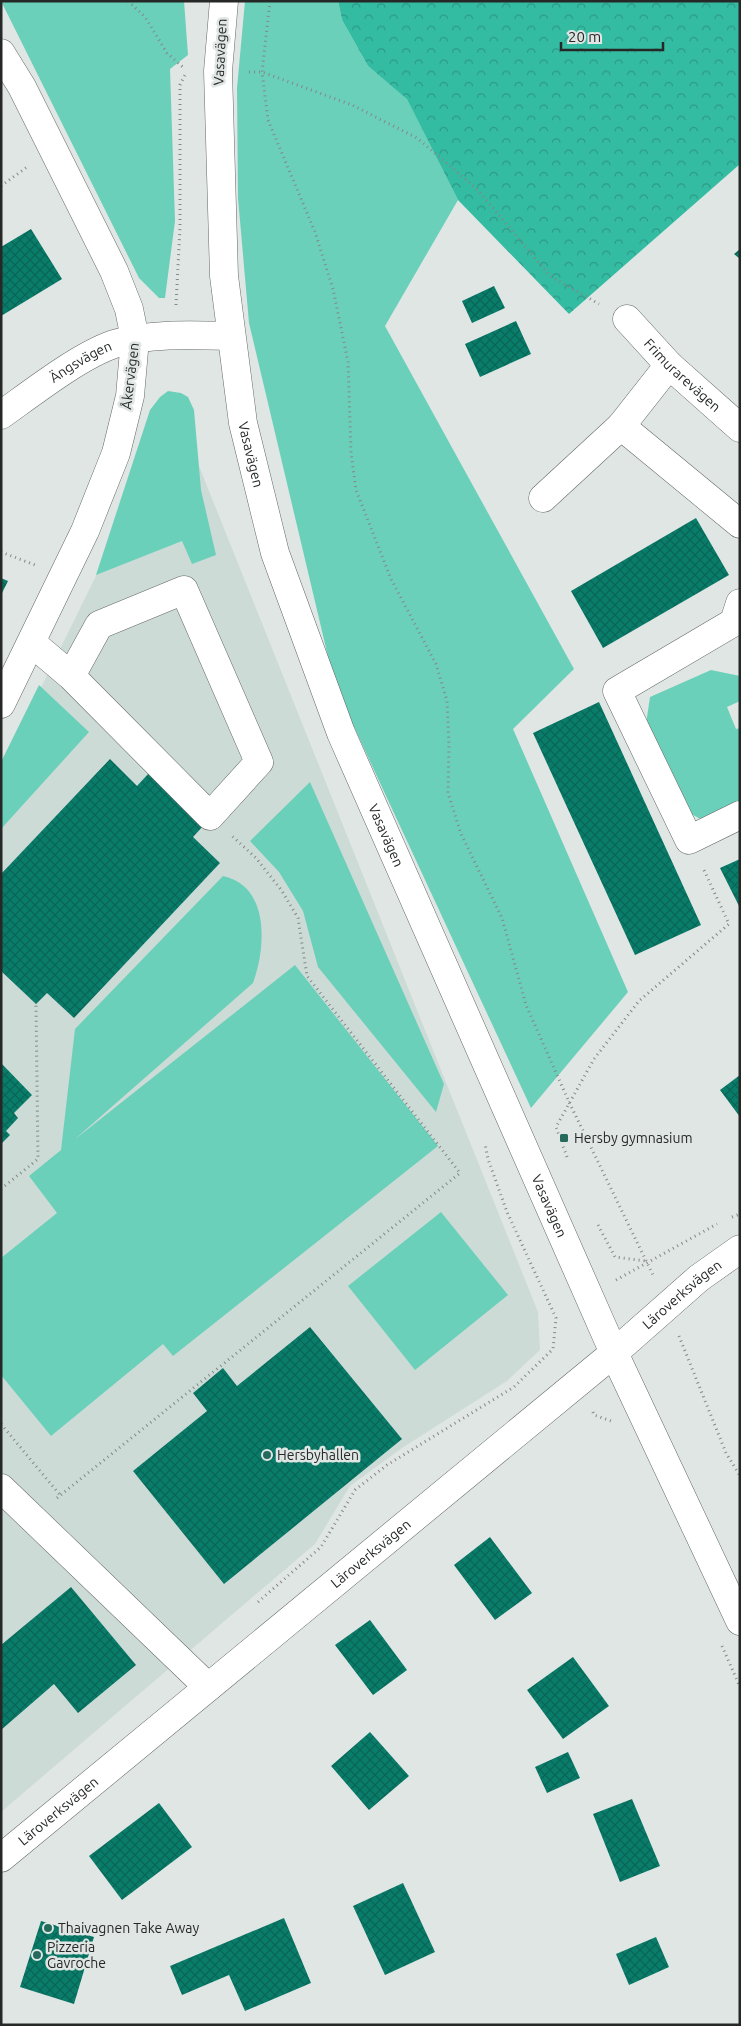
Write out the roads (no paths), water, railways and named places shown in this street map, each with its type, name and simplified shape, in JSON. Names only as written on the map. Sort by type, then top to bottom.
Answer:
[{"type":"street","name":"Vasavägen","points":[[224,1],[218,71],[221,230],[224,276],[231,336],[248,442],[275,553],[300,627],[341,733],[614,1353],[740,1621]]},
{"type":"street","name":"Åkervägen","points":[[1,53],[22,87],[114,271],[129,309],[135,339],[130,396],[116,453],[85,531],[1,704]]},
{"type":"street","name":"Frimurarevägen","points":[[627,319],[669,366],[740,428]]},
{"type":"street","name":"Ängsvägen","points":[[1,415],[92,354],[135,339],[231,336]]},
{"type":"street","points":[[543,498],[621,426],[669,366]]},
{"type":"street","points":[[621,426],[740,524]]},
{"type":"street","points":[[32,643],[71,676],[210,816],[260,762],[184,590],[99,625],[71,676]]},
{"type":"street","points":[[738,620],[617,691],[689,840],[740,815]]},
{"type":"street","name":"Läroverksvägen","points":[[1,1858],[614,1353],[698,1278],[740,1249]]},
{"type":"street","points":[[1,1488],[208,1687]]},
{"type":"place","name":"Hersby gymnasium","points":[[564,1138]]},
{"type":"place","name":"Hersbyhallen","points":[[267,1455]]},
{"type":"place","name":"Thaivagnen Take Away","points":[[48,1928]]},
{"type":"place","name":"Pizzeria Gavroche","points":[[37,1955]]}]
